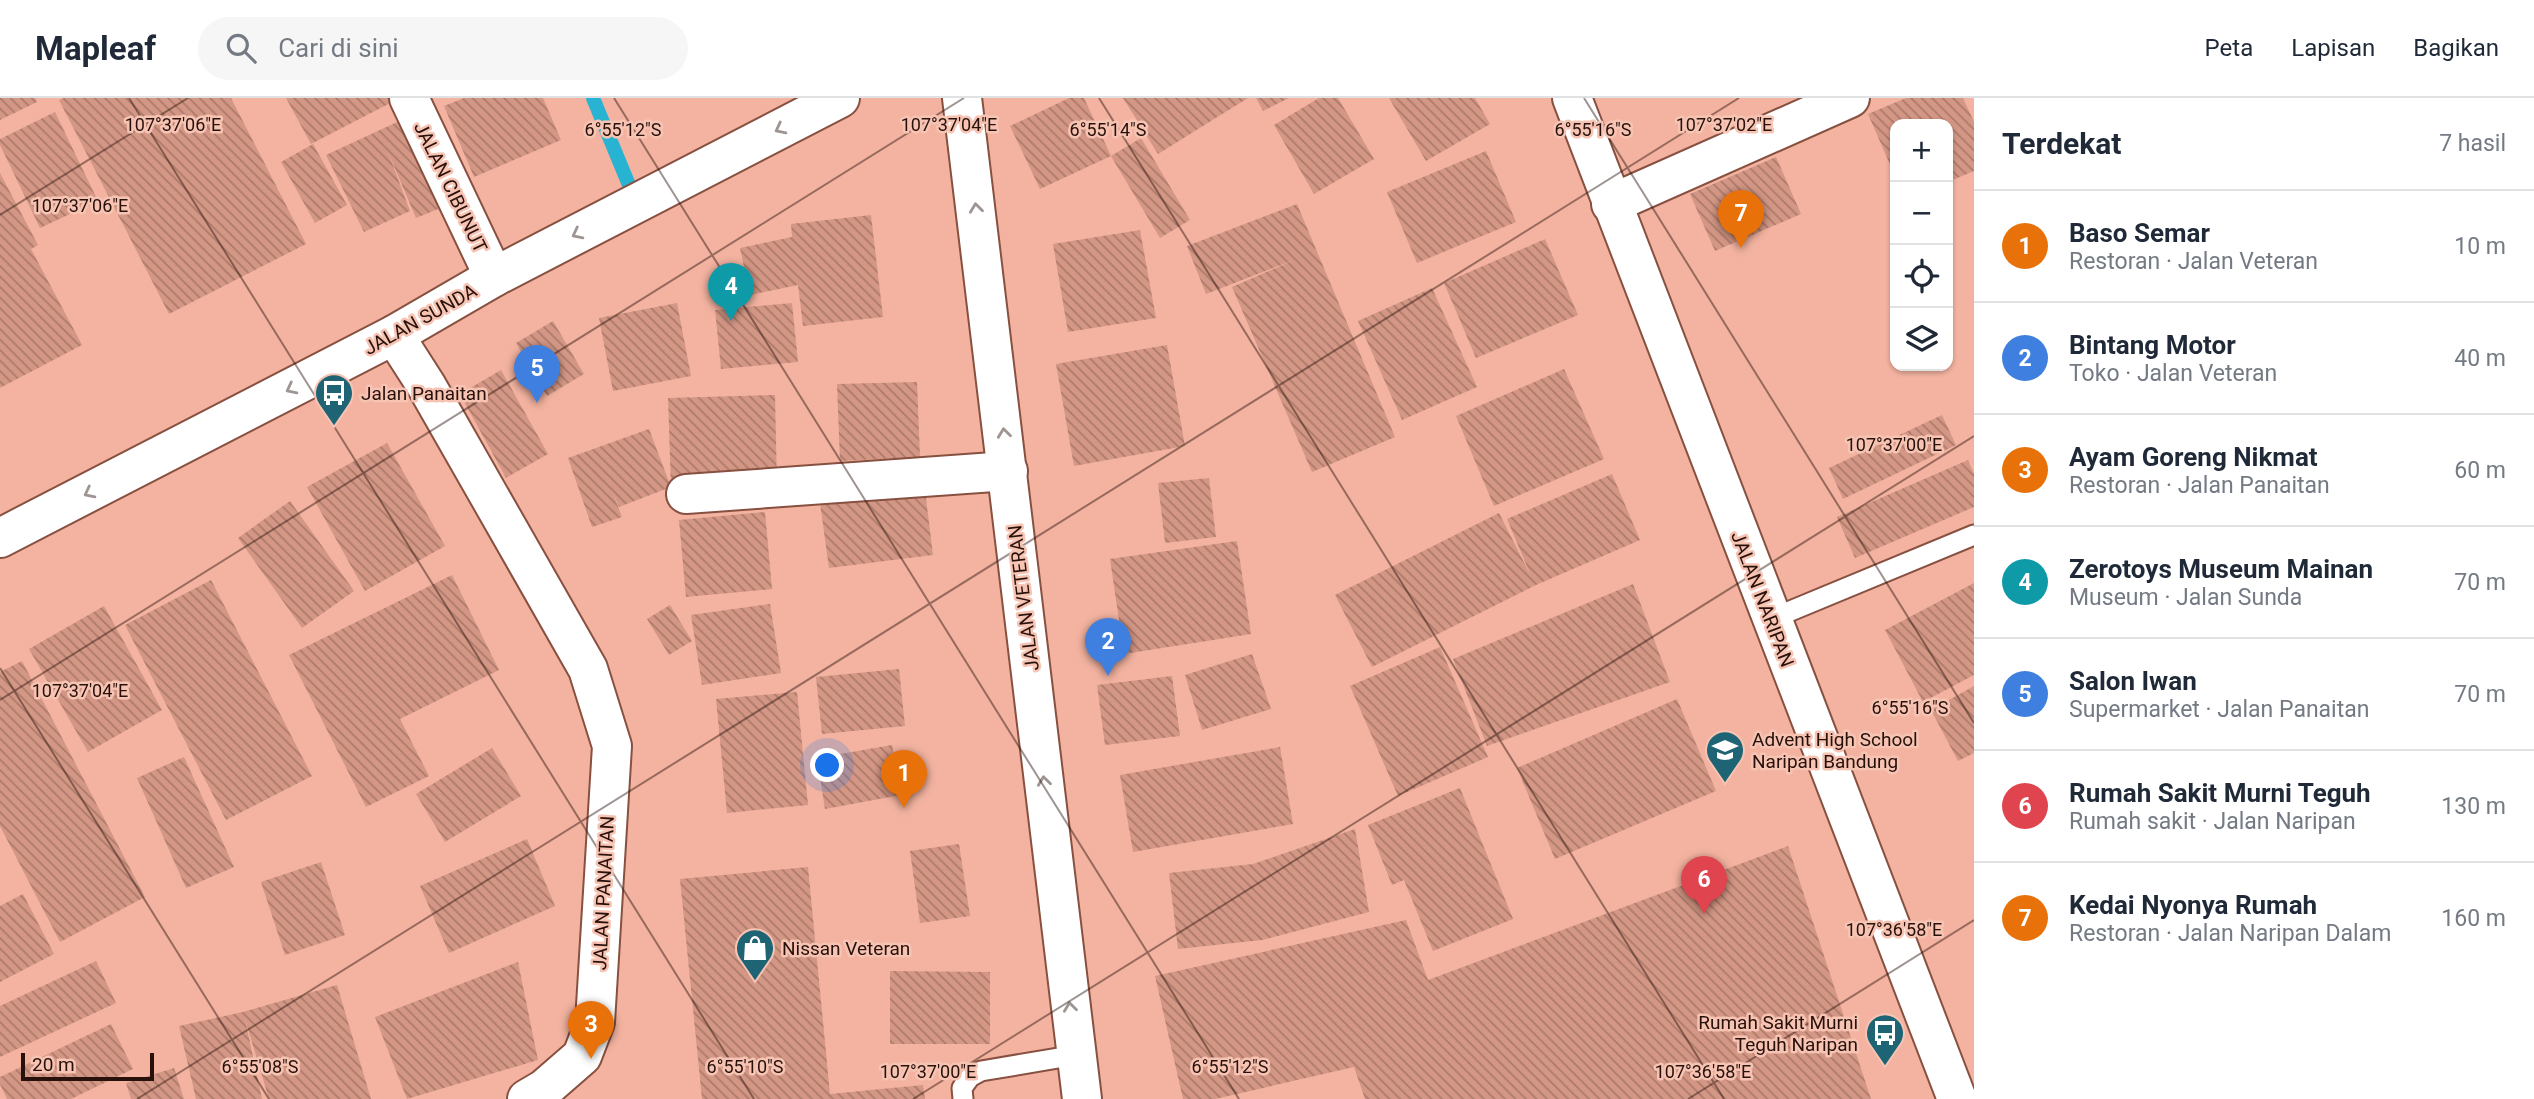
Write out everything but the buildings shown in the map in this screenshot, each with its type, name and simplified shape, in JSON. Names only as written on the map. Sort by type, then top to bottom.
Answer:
[{"type":"street","name":"JALAN CIBUNUT","points":[[409,98],[494,277]]},
{"type":"street","name":"JALAN SUNDA","points":[[0,538],[394,335],[494,277],[840,98]]},
{"type":"street","name":"JALAN VETERAN","points":[[962,98],[1082,1099]]},
{"type":"street","name":"JALAN NARIPAN","points":[[1572,98],[1957,1099]]},
{"type":"street","points":[[1611,204],[1850,98]]},
{"type":"street","name":"JALAN PANAITAN","points":[[394,335],[426,385],[587,670],[612,746],[595,1022],[582,1056],[561,1076],[527,1099]]},
{"type":"street","points":[[686,494],[1008,471]]},
{"type":"lane","points":[[1771,619],[1974,536]]},
{"type":"lane","points":[[963,1099],[962,1088],[970,1077],[981,1071],[1076,1055]]},
{"type":"waterway","points":[[593,98],[629,185]]},
{"type":"place","name":"Kedai Nyonya Rumah","points":[[1741,248]]},
{"type":"place","name":"Zerotoys Museum Mainan","points":[[731,321]]},
{"type":"place","name":"Salon Iwan","points":[[537,403]]},
{"type":"place","name":"Jalan Panaitan","points":[[334,427]]},
{"type":"place","name":"Bintang Motor","points":[[1108,676]]},
{"type":"place","name":"Advent High School Naripan Bandung","points":[[1725,784]]},
{"type":"place","name":"Baso Semar","points":[[904,808]]},
{"type":"place","name":"Rumah Sakit Murni Teguh","points":[[1704,914]]},
{"type":"place","name":"Nissan Veteran","points":[[755,982]]},
{"type":"place","name":"Ayam Goreng Nikmat","points":[[591,1059]]},
{"type":"place","name":"Rumah Sakit Murni Teguh Naripan","points":[[1885,1067]]}]
